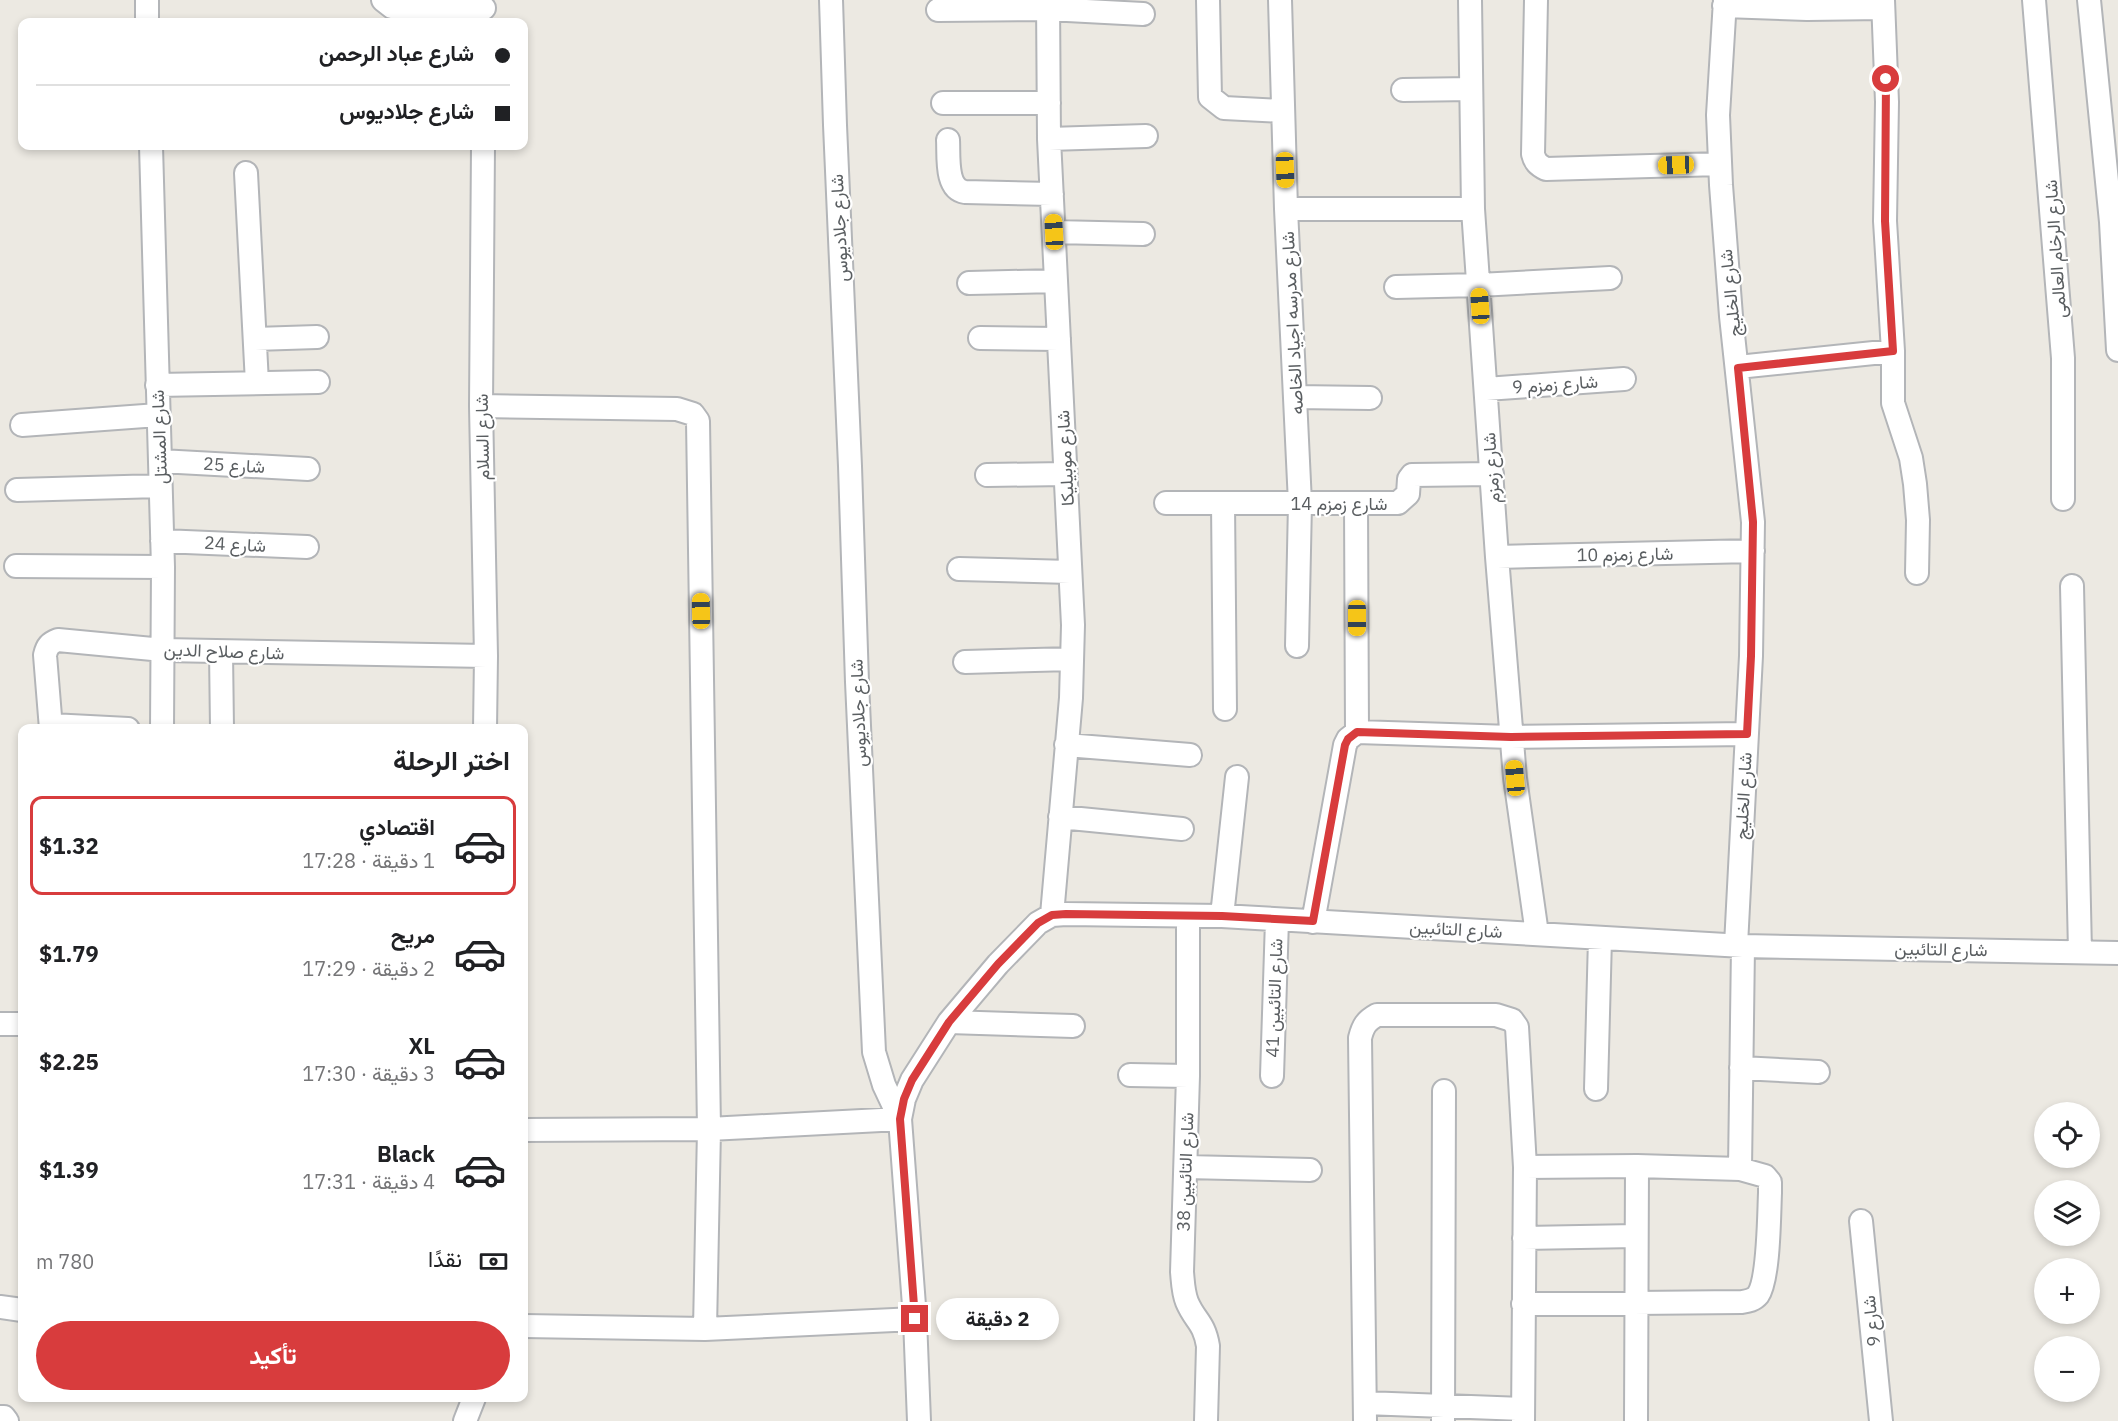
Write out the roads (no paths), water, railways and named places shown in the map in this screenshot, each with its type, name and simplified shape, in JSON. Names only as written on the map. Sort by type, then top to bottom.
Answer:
[{"type":"street","points":[[147,0],[147,18]]},
{"type":"street","points":[[383,0],[399,9],[484,10]]},
{"type":"street","name":"شارع جلاديوس","points":[[831,0],[857,694],[874,1052],[884,1085],[900,1119],[915,1319],[919,1421]]},
{"type":"street","points":[[1208,0],[1210,97],[1224,108],[1283,111]]},
{"type":"street","name":"شارع مدرسه اجياد الخاصه","points":[[1280,0],[1286,209],[1300,503],[1296,646]]},
{"type":"street","name":"شارع زمزم","points":[[1470,0],[1473,210],[1497,557],[1515,778],[1538,934]]},
{"type":"street","points":[[1536,0],[1533,153],[1535,161],[1540,166],[1546,169],[1720,164]]},
{"type":"street","name":"شارع الرخام العالمى","points":[[2034,0],[2063,358],[2062,499]]},
{"type":"street","points":[[2089,0],[2100,90],[2111,222],[2118,350]]},
{"type":"street","points":[[1725,3],[1807,9],[1883,4],[1887,102],[1885,221],[1893,351],[1893,402],[1911,458],[1915,484],[1918,520],[1917,573]]},
{"type":"street","name":"شارع الخليج","points":[[1725,3],[1718,115],[1720,164],[1725,254],[1753,522],[1751,656],[1739,945],[1740,1169]]},
{"type":"street","points":[[938,10],[1048,4],[1143,14]]},
{"type":"street","name":"شارع موبيليكا","points":[[1048,4],[1049,139],[1073,625],[1052,915]]},
{"type":"street","points":[[1403,90],[1471,88]]},
{"type":"street","points":[[943,103],[1049,103]]},
{"type":"street","points":[[1049,139],[1146,136]]},
{"type":"street","points":[[948,140],[952,183],[957,190],[1052,194]]},
{"type":"street","name":"شارع المشتل","points":[[151,150],[163,567],[162,724]]},
{"type":"street","name":"شارع السلام","points":[[483,150],[481,406],[486,656],[485,724]]},
{"type":"street","points":[[246,172],[257,383]]},
{"type":"street","points":[[1286,209],[1473,210]]},
{"type":"street","points":[[1054,232],[1143,234]]},
{"type":"street","points":[[1396,287],[1610,278]]},
{"type":"street","points":[[969,283],[1056,281]]},
{"type":"street","points":[[255,339],[317,337]]},
{"type":"street","points":[[980,339],[1059,339]]},
{"type":"street","points":[[1738,368],[1893,351]]},
{"type":"street","name":"شارع زمزم 9","points":[[1486,389],[1624,379]]},
{"type":"street","points":[[157,385],[318,382]]},
{"type":"street","points":[[1295,398],[1370,398]]},
{"type":"street","points":[[481,406],[677,409],[693,414],[698,421],[709,1129],[705,1329]]},
{"type":"street","points":[[22,425],[158,415]]},
{"type":"street","name":"شارع 25","points":[[160,461],[308,469]]},
{"type":"street","points":[[987,474],[1065,474]]},
{"type":"street","name":"شارع زمزم 14","points":[[1166,503],[1398,503],[1408,494],[1408,479],[1415,474],[1492,474]]},
{"type":"street","points":[[16,490],[160,486]]},
{"type":"street","points":[[1223,503],[1225,708]]},
{"type":"street","points":[[1356,503],[1357,732]]},
{"type":"street","name":"شارع 24","points":[[162,541],[308,547]]},
{"type":"street","name":"شارع زمزم 10","points":[[1497,557],[1753,551]]},
{"type":"street","points":[[16,566],[163,567]]},
{"type":"street","points":[[959,569],[1070,572]]},
{"type":"street","points":[[2072,586],[2080,952]]},
{"type":"street","name":"شارع صلاح الدين","points":[[51,724],[45,655],[47,647],[58,640],[163,650],[486,656]]},
{"type":"street","points":[[221,652],[222,724]]},
{"type":"street","points":[[965,662],[1071,659]]},
{"type":"street","points":[[1313,921],[1345,745],[1348,739],[1357,732],[1511,737],[1747,734]]},
{"type":"street","points":[[1066,745],[1190,755]]},
{"type":"street","points":[[1222,916],[1237,777]]},
{"type":"street","points":[[1060,817],[1182,829]]},
{"type":"street","points":[[528,1130],[709,1129],[900,1119],[904,1099],[912,1080],[949,1022],[1015,945],[1038,923],[1052,915]]},
{"type":"street","name":"شارع التائبين","points":[[1052,915],[1222,916],[1739,945],[2118,953]]},
{"type":"street","name":"شارع التائبين 38","points":[[1188,917],[1188,1076],[1183,1290],[1187,1303],[1202,1324],[1206,1335],[1206,1421]]},
{"type":"street","name":"شارع التائبين 41","points":[[1272,1076],[1277,920]]},
{"type":"street","points":[[1596,1089],[1600,938]]},
{"type":"street","points":[[1377,1015],[1496,1015],[1512,1020],[1517,1027],[1518,1037],[1525,1167],[1523,1415],[1365,1412],[1360,1038],[1363,1026],[1377,1015]]},
{"type":"street","points":[[949,1022],[1073,1026]]},
{"type":"street","points":[[0,1024],[18,1024]]},
{"type":"street","points":[[1741,1068],[1818,1072]]},
{"type":"street","points":[[1130,1075],[1188,1076]]},
{"type":"street","points":[[1443,1414],[1444,1091]]},
{"type":"street","points":[[1636,1421],[1637,1166]]},
{"type":"street","points":[[1523,1304],[1742,1302],[1753,1299],[1758,1295],[1764,1277],[1770,1182],[1765,1176],[1740,1169],[1637,1166],[1525,1167]]},
{"type":"street","points":[[1186,1167],[1310,1170]]},
{"type":"street","name":"شارع 9","points":[[1861,1221],[1881,1421]]},
{"type":"street","points":[[1524,1238],[1636,1236]]},
{"type":"street","points":[[0,1307],[18,1309]]},
{"type":"street","points":[[528,1326],[705,1329],[915,1319]]},
{"type":"street","points":[[465,1421],[472,1402]]},
{"type":"street","points":[[0,1417],[4,1417],[7,1421]]}]
